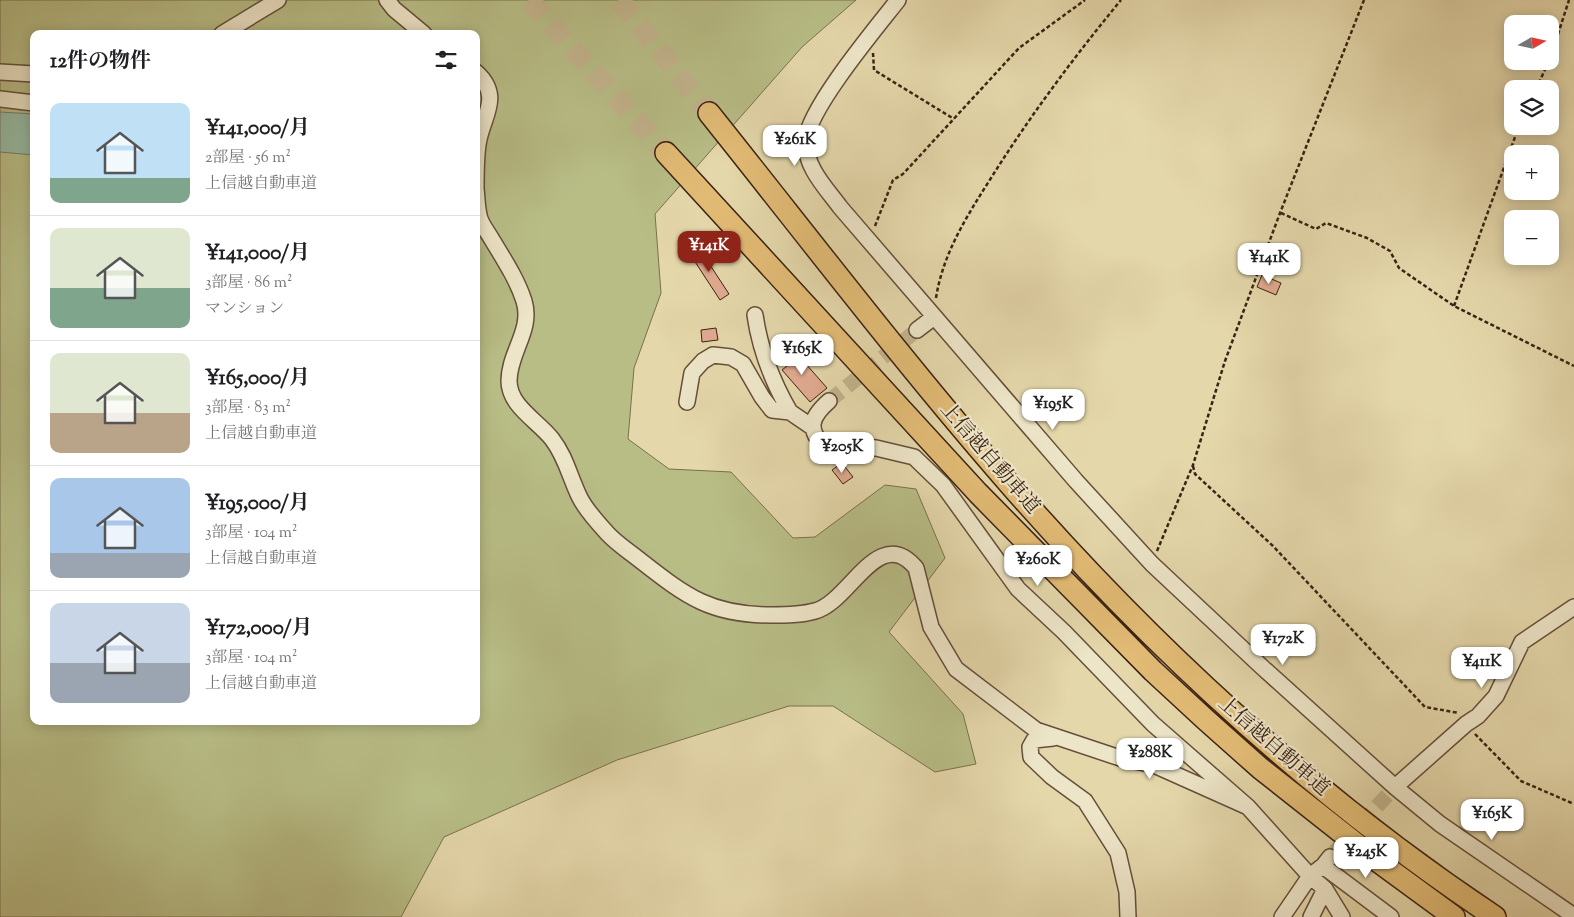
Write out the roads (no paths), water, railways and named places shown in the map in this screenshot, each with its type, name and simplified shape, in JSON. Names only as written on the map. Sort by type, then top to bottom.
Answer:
[{"type":"highway","name":"上信越自動車道","points":[[708,112],[965,433],[1116,600],[1224,706],[1278,753],[1393,844],[1495,917]]},
{"type":"highway","name":"上信越自動車道","points":[[666,153],[978,493],[1146,664],[1260,768],[1379,862],[1454,917]]},
{"type":"street","points":[[229,30],[278,0]]},
{"type":"street","points":[[387,0],[394,9],[419,30]]},
{"type":"street","points":[[898,0],[830,90],[812,120],[806,140],[808,158],[814,172],[840,207],[934,317],[1076,481],[1152,564],[1255,661],[1395,787],[1440,824],[1574,916]]},
{"type":"street","points":[[0,72],[30,74]]},
{"type":"street","points":[[480,75],[483,78],[490,98],[486,120],[480,136]]},
{"type":"street","points":[[0,99],[30,103]]},
{"type":"street","points":[[480,219],[525,302],[527,323],[511,361],[509,384],[520,409],[545,430],[562,452],[581,500],[608,534],[693,599],[740,615],[793,615],[818,611],[844,593],[865,568],[884,555],[897,554],[910,560],[916,568],[931,627],[956,669],[1036,730],[1120,758],[1154,765],[1248,807]]},
{"type":"street","points":[[755,315],[758,341],[775,386],[790,412]]},
{"type":"street","points":[[917,330],[934,317]]},
{"type":"street","points":[[687,402],[692,373],[704,360],[713,355],[731,356],[743,364],[762,397],[772,410],[790,412],[812,426]]},
{"type":"street","points":[[829,401],[816,413],[812,426],[816,439],[825,447],[837,444],[876,448],[914,457],[944,484],[1018,589],[1064,632],[1153,724],[1248,807],[1310,876],[1325,889],[1342,917]]},
{"type":"street","points":[[1395,787],[1472,720],[1496,696],[1522,642],[1574,607]]},
{"type":"street","points":[[1059,738],[1034,740],[1030,747],[1031,757],[1052,777],[1085,801],[1118,853],[1127,892],[1128,917]]},
{"type":"street","points":[[1282,917],[1310,876],[1326,861],[1391,917]]},
{"type":"street","points":[[1311,917],[1325,889]]},
{"type":"tunnel","points":[[529,0],[666,153]]},
{"type":"tunnel","points":[[619,0],[709,113]]},
{"type":"tunnel","points":[[829,401],[917,330]]},
{"type":"tunnel","points":[[1330,857],[1395,787]]}]
